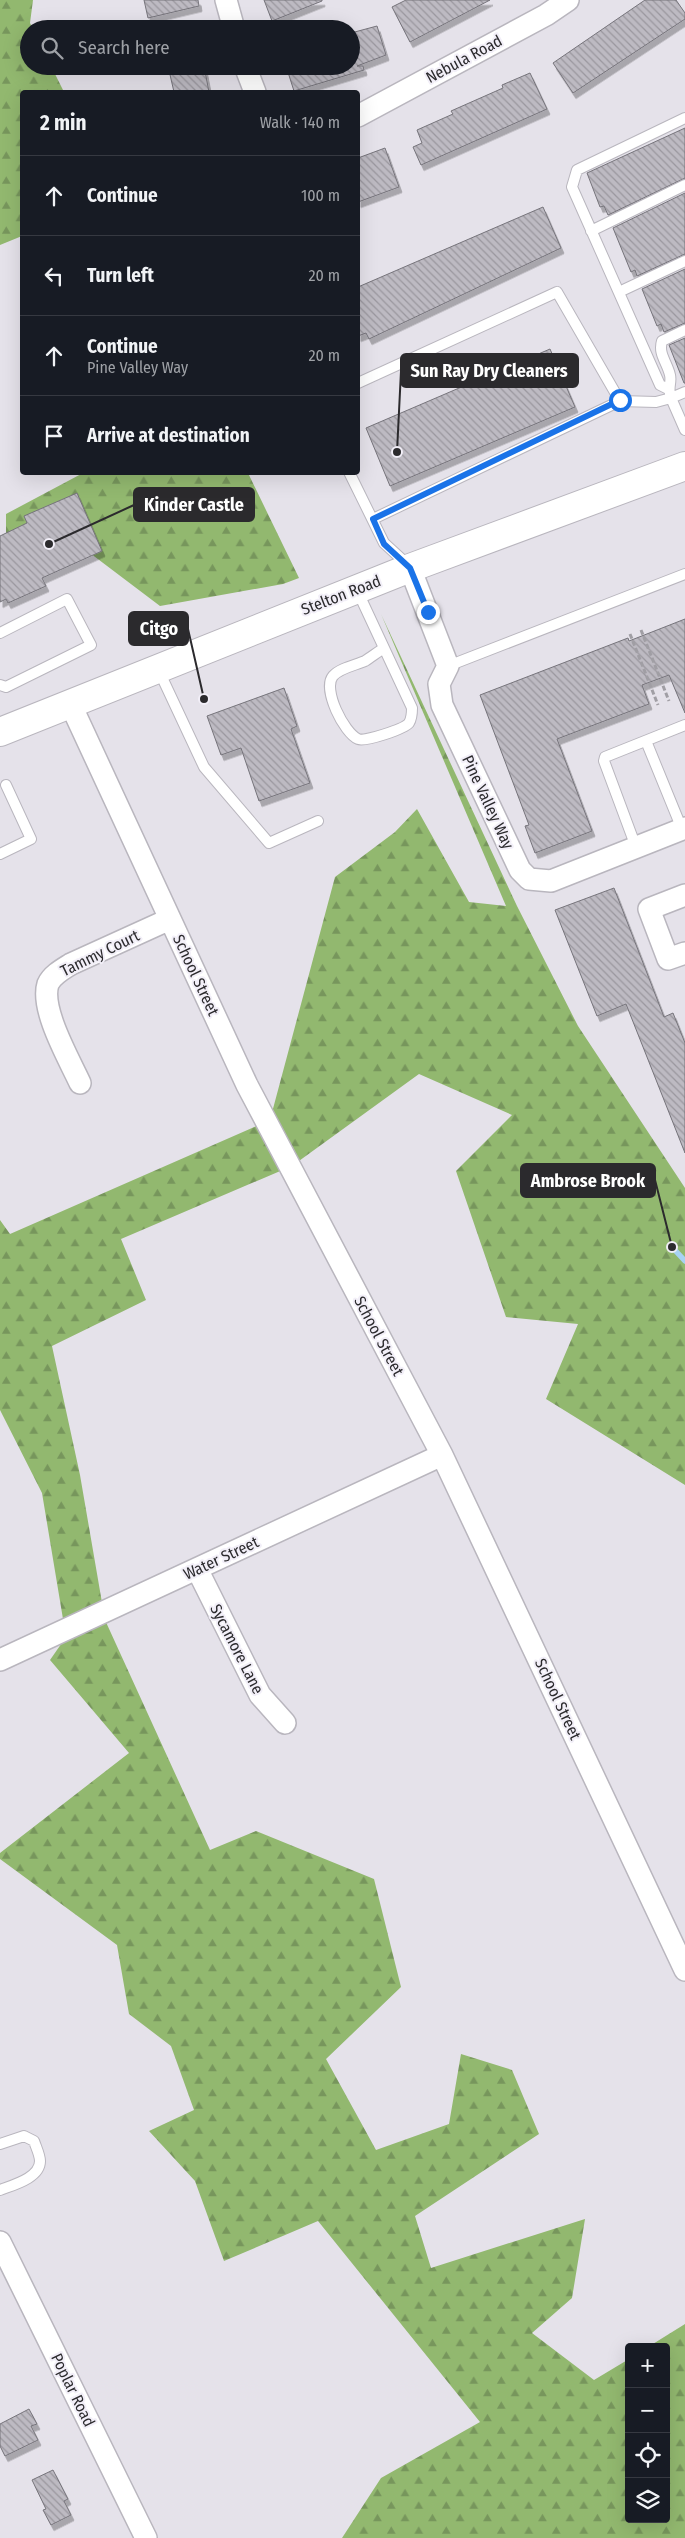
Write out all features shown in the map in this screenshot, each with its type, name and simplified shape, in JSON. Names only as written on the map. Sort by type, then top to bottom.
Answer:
[{"type":"main road","name":"Stelton Road","points":[[0,732],[157,667],[410,568],[685,466]]},
{"type":"street","points":[[226,0],[232,20]]},
{"type":"street","name":"Nebula Road","points":[[360,115],[546,15],[568,0]]},
{"type":"street","points":[[248,75],[254,90]]},
{"type":"street","points":[[410,568],[448,666]]},
{"type":"street","name":"Pine Valley Way","points":[[448,666],[439,684],[442,705],[520,870],[529,879],[551,880],[564,876],[683,828]]},
{"type":"street","name":"School Street","points":[[70,704],[247,1085],[442,1455],[685,1970]]},
{"type":"street","points":[[685,895],[649,909],[668,959],[685,952]]},
{"type":"street","name":"Tammy Court","points":[[80,1083],[49,1010],[47,995],[49,982],[58,972],[71,964],[170,919]]},
{"type":"street","name":"Water Street","points":[[0,1660],[442,1455]]},
{"type":"street","name":"Sycamore Lane","points":[[197,1569],[260,1695],[285,1723]]},
{"type":"street","name":"Poplar Road","points":[[0,2242],[146,2538]]},
{"type":"lane","points":[[685,118],[576,170],[572,187],[660,385],[670,394],[685,430]]},
{"type":"lane","points":[[592,231],[685,185]]},
{"type":"lane","points":[[618,292],[685,261]]},
{"type":"lane","points":[[360,382],[557,292],[620,400]]},
{"type":"lane","points":[[670,394],[671,377],[659,350],[662,341],[685,330]]},
{"type":"lane","points":[[373,519],[620,400],[656,402],[670,394],[685,392]]},
{"type":"lane","points":[[351,475],[384,544],[410,568]]},
{"type":"lane","points":[[448,666],[685,574]]},
{"type":"lane","points":[[356,589],[411,703],[412,716],[406,725],[367,740],[359,739],[347,730],[332,700],[330,681],[336,674],[365,660],[384,648]]},
{"type":"lane","points":[[0,633],[68,599],[91,645],[6,687],[0,685]]},
{"type":"lane","points":[[157,667],[204,767],[268,842],[318,820]]},
{"type":"lane","points":[[636,847],[604,761],[605,757],[685,725]]},
{"type":"lane","points":[[646,740],[683,828]]},
{"type":"lane","points":[[0,854],[31,839],[6,785]]},
{"type":"lane","points":[[0,2144],[24,2136],[34,2141],[40,2161],[37,2170],[26,2179],[0,2190]]},
{"type":"path","points":[[641,630],[669,701]]},
{"type":"path","points":[[630,634],[658,705]]},
{"type":"green space","points":[[0,0],[33,0],[30,20],[20,20],[20,75],[56,75],[63,90],[20,90],[20,237],[0,245]]},
{"type":"green space","points":[[79,475],[249,475],[299,578],[283,584],[160,606],[74,541],[6,541],[6,514]]},
{"type":"green space","points":[[381,614],[517,906],[578,1026],[685,1188],[685,1485],[546,1399],[578,1324],[506,1317],[456,1171],[512,1115],[419,1074],[292,1166],[121,1239],[146,1300],[52,1346],[80,1475],[105,1620],[210,1850],[256,1831],[374,1879],[401,1987],[326,2059],[376,2150],[449,2124],[461,2054],[512,2070],[539,2134],[415,2216],[431,2268],[585,2219],[572,2298],[532,2333],[594,2380],[625,2361],[625,2523],[670,2523],[670,2343],[654,2343],[685,2324],[685,2538],[342,2538],[381,2478],[480,2422],[318,2221],[224,2261],[195,2181],[149,2131],[194,2110],[171,2046],[129,2014],[117,1945],[0,1859],[0,1853],[129,1753],[50,1660],[66,1637],[42,1493],[0,1410],[0,1220],[10,1234],[270,1120],[335,877],[395,832],[417,809],[469,902],[506,906]]},
{"type":"building","points":[[144,0],[198,0],[199,6],[148,18]]},
{"type":"building","points":[[264,0],[322,0],[274,20],[272,20]]},
{"type":"building","points":[[406,0],[490,0],[410,42],[392,7]]},
{"type":"building","points":[[645,0],[676,0],[685,13],[685,19],[573,93],[553,63]]},
{"type":"building","points":[[377,26],[386,55],[360,65],[360,31]]},
{"type":"building","points":[[360,66],[363,66],[364,70],[360,71]]},
{"type":"building","points":[[530,73],[547,109],[421,165],[413,147],[422,143],[417,130],[453,114],[451,111],[503,88],[502,85]]},
{"type":"building","points":[[170,75],[206,75],[209,90],[174,90]]},
{"type":"building","points":[[289,75],[347,75],[297,90],[294,90]]},
{"type":"building","points":[[685,128],[685,178],[608,215],[604,206],[600,207],[587,173]]},
{"type":"building","points":[[385,148],[399,187],[360,201],[360,157]]},
{"type":"building","points":[[685,193],[685,254],[637,276],[635,270],[631,272],[613,228]]},
{"type":"building","points":[[543,207],[561,248],[369,339],[366,333],[360,335],[360,286]]},
{"type":"building","points":[[685,269],[685,323],[664,332],[661,324],[657,326],[642,289]]},
{"type":"building","points":[[685,338],[685,383],[684,383],[669,345]]},
{"type":"building","points":[[550,349],[575,407],[390,486],[366,428]]},
{"type":"building","points":[[77,493],[102,551],[42,578],[46,586],[8,603],[6,599],[0,602],[0,536],[27,523],[24,516]]},
{"type":"building","points":[[685,619],[685,713],[669,675],[642,685],[649,704],[557,739],[592,831],[535,853],[525,826],[529,825],[480,695],[628,638],[629,641]]},
{"type":"building","points":[[284,688],[297,726],[291,729],[310,783],[259,801],[241,748],[221,755],[207,716]]},
{"type":"building","points":[[614,888],[664,1017],[673,1013],[685,1043],[685,1153],[626,1004],[597,1016],[555,910]]},
{"type":"building","points":[[29,2409],[37,2424],[31,2426],[38,2440],[5,2456],[0,2446],[0,2424]]},
{"type":"building","points":[[53,2470],[68,2499],[64,2501],[71,2515],[51,2525],[43,2510],[46,2509],[32,2480]]},
{"type":"waterway","points":[[672,1247],[685,1261]]},
{"type":"place","name":"Sun Ray Dry Cleaners","points":[[397,452]]},
{"type":"place","name":"Kinder Castle","points":[[49,544]]},
{"type":"place","name":"Citgo","points":[[204,699]]},
{"type":"place","name":"Ambrose Brook","points":[[672,1247]]},
{"type":"route","points":[[428,612],[410,568],[384,544],[373,519],[620,400]]}]
